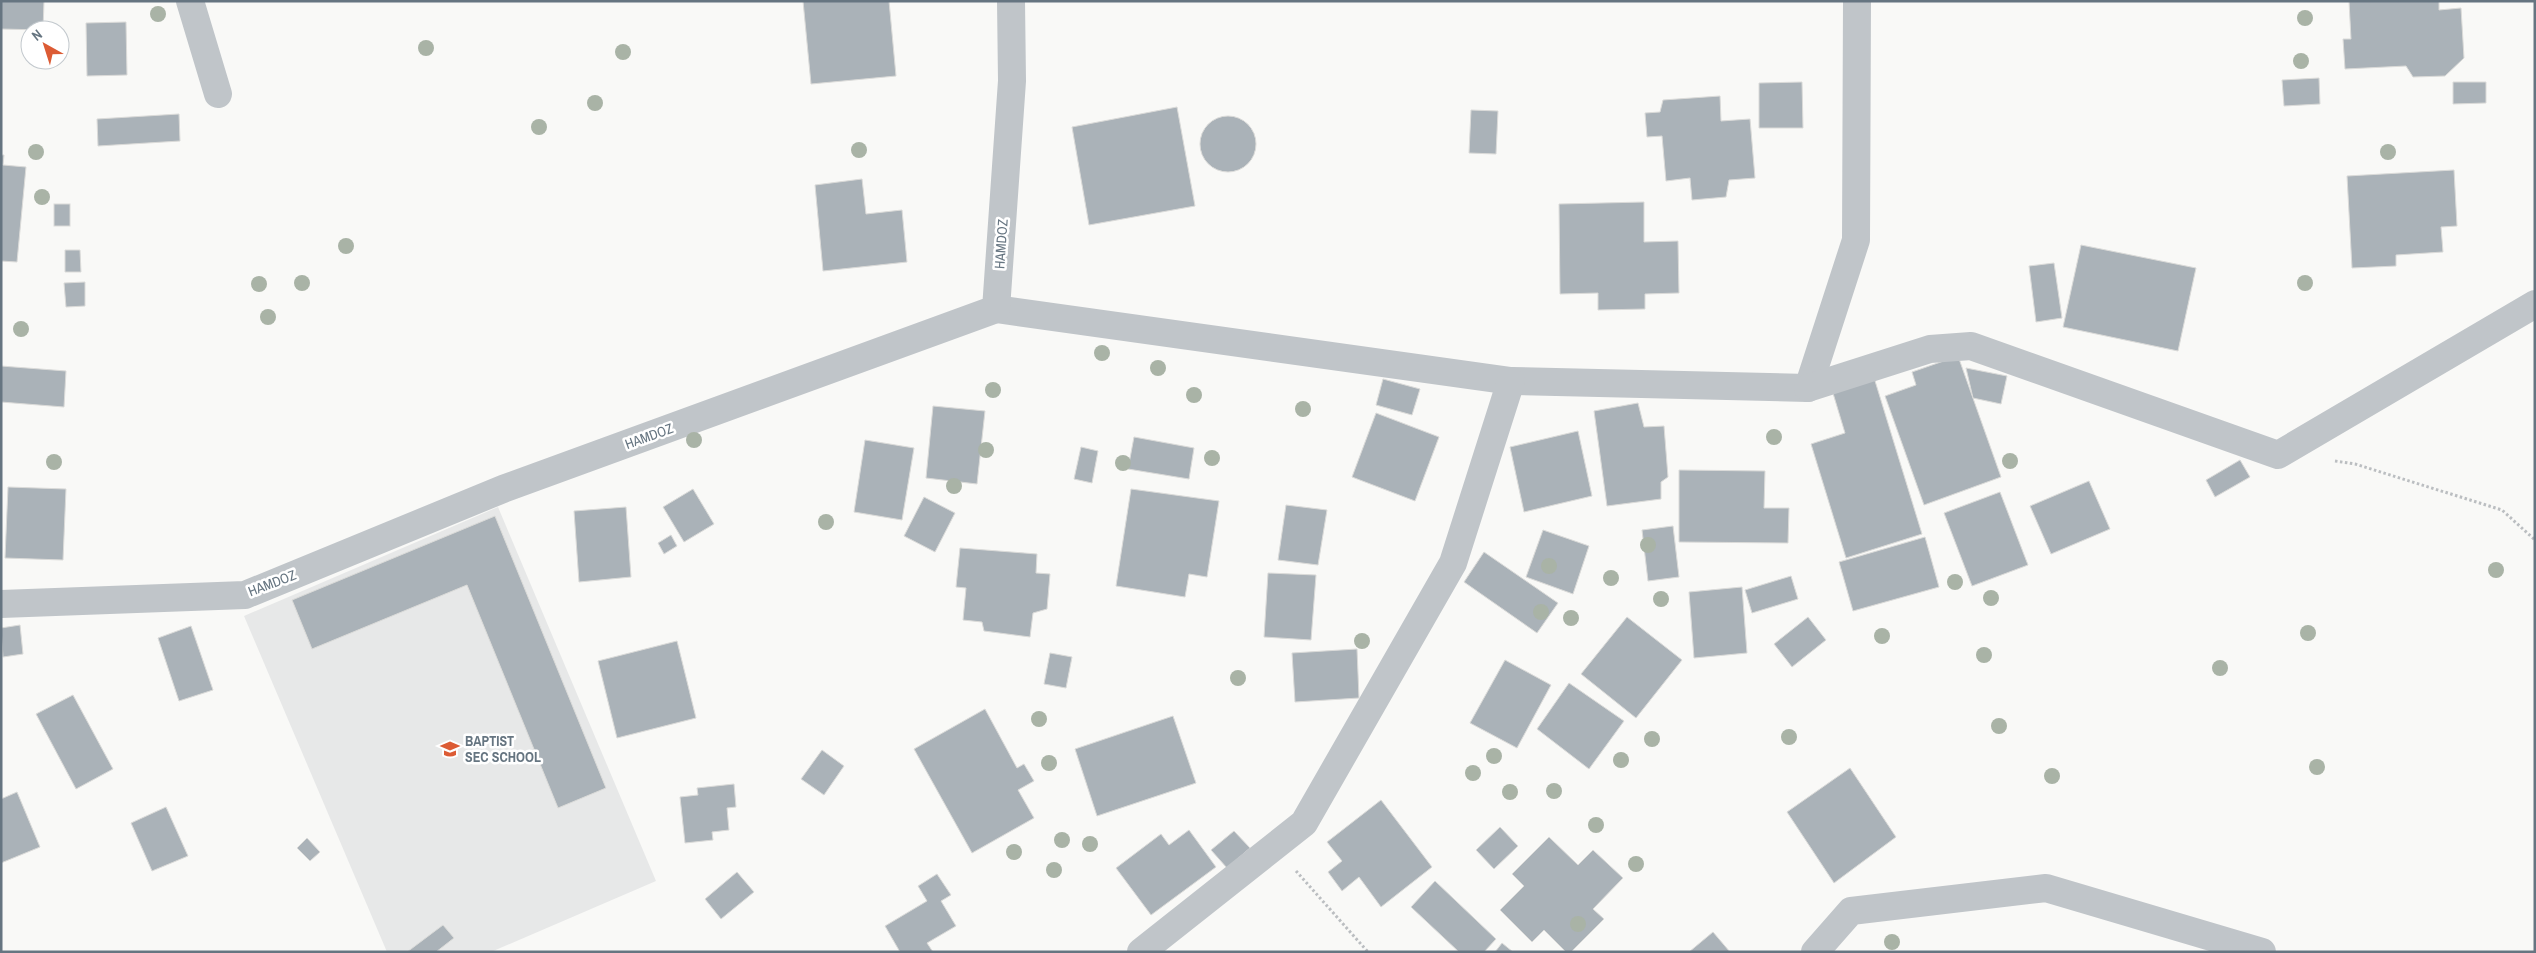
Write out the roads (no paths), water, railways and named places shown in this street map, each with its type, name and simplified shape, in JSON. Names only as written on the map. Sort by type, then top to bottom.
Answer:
[{"type":"street","points":[[190,1],[218,94]]},
{"type":"street","name":"HAMDOZ","points":[[1,604],[245,595],[503,489],[996,309],[1012,81],[1011,1]]},
{"type":"street","points":[[1808,388],[1856,240],[1857,1]]},
{"type":"street","points":[[996,309],[1511,381],[1808,388],[1930,349],[1971,346],[2278,455],[2535,304]]},
{"type":"street","points":[[1142,952],[1304,824],[1453,563],[1511,381]]},
{"type":"street","points":[[1816,952],[1851,911],[2046,888],[2262,952]]},
{"type":"place","name":"BAPTIST SEC SCHOOL","points":[[450,749]]}]
